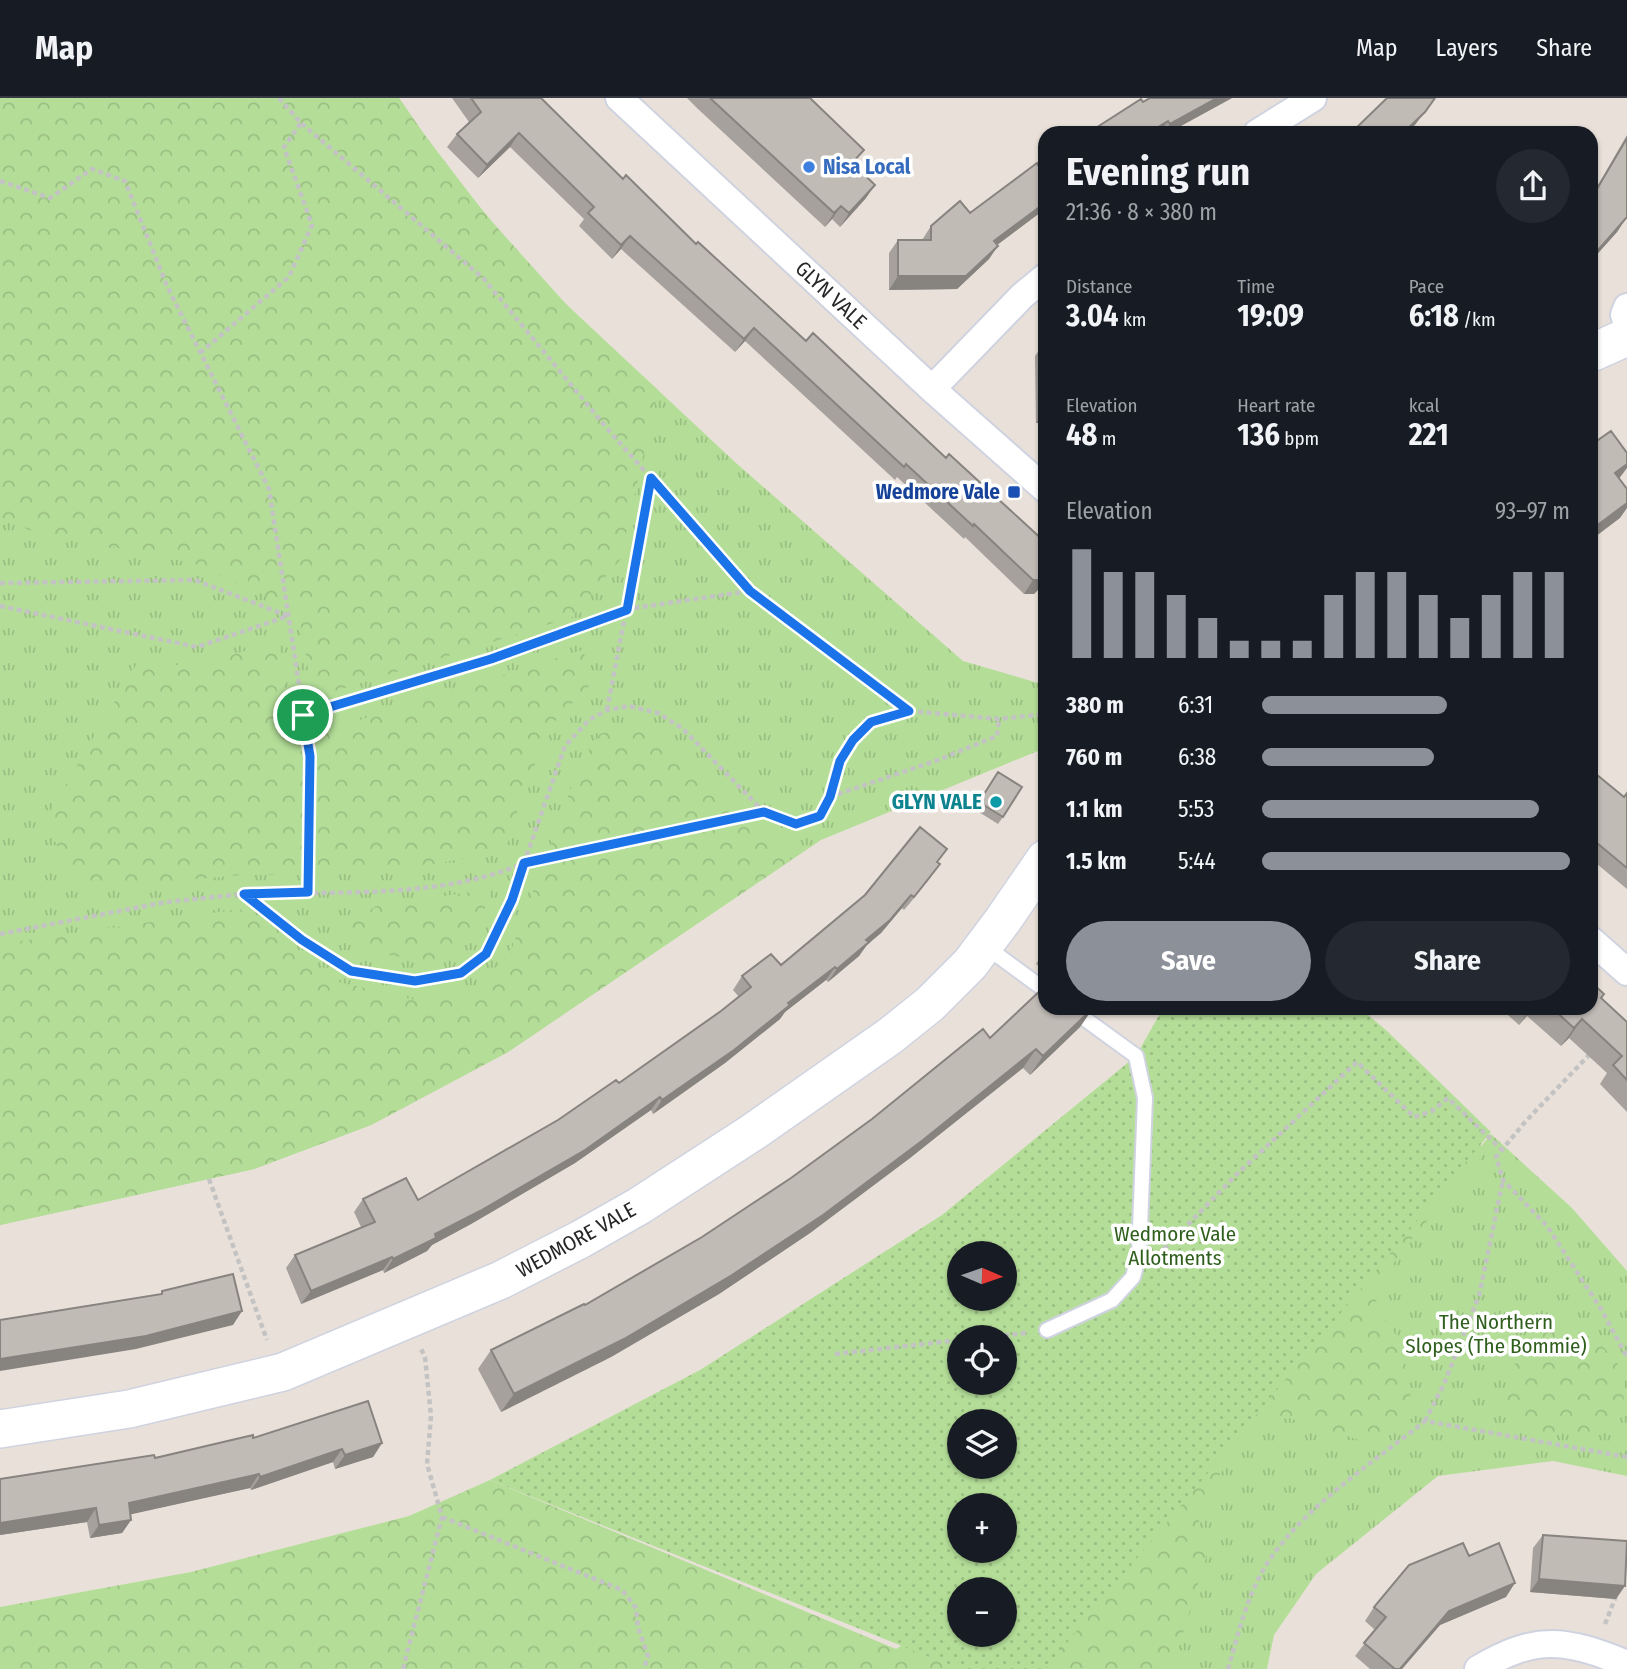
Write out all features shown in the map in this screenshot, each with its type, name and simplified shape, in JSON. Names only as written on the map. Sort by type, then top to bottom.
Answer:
[{"type":"street","name":"GLYN VALE","points":[[619,98],[932,389],[1038,483]]},
{"type":"street","points":[[1268,126],[1313,98]]},
{"type":"street","points":[[932,389],[1038,282]]},
{"type":"street","points":[[1627,307],[1624,315],[1627,324]]},
{"type":"street","points":[[1598,350],[1627,337]]},
{"type":"street","name":"WEDMORE VALE","points":[[0,1429],[129,1409],[283,1372],[501,1280],[639,1206],[753,1132],[890,1036],[930,1004],[970,964],[1038,869]]},
{"type":"street","points":[[1598,946],[1627,972]]},
{"type":"street","points":[[1478,1669],[1525,1645],[1558,1644],[1595,1651],[1627,1664]]},
{"type":"lane","points":[[984,945],[1038,985]]},
{"type":"lane","points":[[1047,1330],[1112,1300],[1134,1274],[1139,1254],[1145,1098],[1136,1056],[1080,1015]]},
{"type":"path","points":[[279,98],[301,123],[483,278],[750,591],[909,711]]},
{"type":"path","points":[[200,353],[289,277],[312,225],[284,147],[301,123]]},
{"type":"path","points":[[0,181],[50,198],[92,169],[125,181],[167,286],[269,489],[310,756],[308,892]]},
{"type":"path","points":[[607,710],[651,478]]},
{"type":"path","points":[[0,583],[195,580],[288,616]]},
{"type":"path","points":[[303,715],[491,659],[627,610],[750,591]]},
{"type":"path","points":[[0,606],[197,647],[288,616]]},
{"type":"path","points":[[244,894],[302,940],[351,971],[415,981],[461,973],[486,954],[512,900],[565,746],[589,720],[607,710],[629,706],[657,713],[674,723],[764,812],[796,824],[820,816],[830,797],[840,761],[853,740],[871,722],[909,711],[999,719],[1038,715]]},
{"type":"path","points":[[830,797],[998,736],[999,719]]},
{"type":"path","points":[[0,934],[166,902],[244,894],[400,891],[500,874],[524,863],[764,812]]},
{"type":"path","points":[[1594,1050],[1525,1122],[1496,1157],[1503,1180],[1547,1226],[1601,1310],[1627,1357]]},
{"type":"path","points":[[1134,1274],[1163,1250],[1238,1173],[1357,1062],[1414,1117],[1432,1111],[1448,1098],[1502,1150]]},
{"type":"path","points":[[209,1179],[266,1337],[283,1372]]},
{"type":"path","points":[[1228,1669],[1245,1609],[1272,1556],[1313,1511],[1425,1421],[1444,1384],[1479,1296],[1503,1180]]},
{"type":"path","points":[[403,1669],[442,1517],[427,1464],[431,1416],[425,1357],[406,1321]]},
{"type":"path","points":[[1017,1334],[1047,1330]]},
{"type":"path","points":[[835,1354],[947,1341]]},
{"type":"path","points":[[1425,1421],[1627,1457]]},
{"type":"path","points":[[442,1517],[622,1590],[636,1608],[638,1629],[648,1656],[644,1669]]},
{"type":"path","points":[[1595,1651],[1619,1589]]},
{"type":"green space","points":[[0,98],[399,98],[485,214],[566,304],[736,463],[963,661],[1038,683],[1038,751],[821,840],[508,1052],[371,1125],[254,1169],[0,1225]]},
{"type":"green space","points":[[0,98],[399,98],[477,204],[520,254],[598,336],[658,390],[620,560],[572,617],[313,698],[298,610],[193,563],[32,531],[0,518]]},
{"type":"green space","points":[[278,640],[293,741],[582,650],[596,679],[556,720],[526,784],[505,851],[380,874],[242,875],[78,890],[45,820],[136,665],[202,665]]},
{"type":"green space","points":[[633,725],[660,733],[762,827],[791,860],[508,1052],[371,1125],[254,1169],[0,1225],[0,944],[240,909],[334,981],[416,1000],[473,990],[510,953],[581,761],[600,734]]},
{"type":"green space","points":[[492,889],[478,926],[450,961],[421,960],[369,952],[340,931],[376,906]]},
{"type":"green space","name":"Wedmore Vale Allotments","points":[[1159,1015],[1368,1015],[1491,1132],[1045,1669],[959,1669],[490,1480],[700,1370],[942,1215],[1136,1056]]},
{"type":"green space","points":[[1476,1132],[1484,1154],[1411,1240],[1375,1288],[1377,1308],[1402,1344],[1414,1416],[1397,1432],[1369,1443],[1289,1418],[1262,1422],[1228,1460],[1198,1515],[1206,1558],[1172,1669],[0,1669],[0,1607],[191,1572],[409,1516],[490,1480],[896,1649],[947,1616],[947,1647],[1017,1647],[1017,1620]]},
{"type":"green space","name":"The Northern Slopes (The Bommie)","points":[[1491,1134],[1572,1208],[1627,1271],[1627,1476],[1553,1461],[1438,1476],[1316,1574],[1274,1635],[1267,1669],[1047,1669]]},
{"type":"green space","points":[[1544,1327],[1575,1328],[1600,1343],[1623,1370],[1624,1415],[1591,1436],[1521,1430],[1505,1402],[1515,1364]]},
{"type":"building","points":[[471,98],[541,98],[623,179],[626,175],[696,244],[698,242],[806,341],[813,333],[946,458],[949,454],[1038,536],[1038,580],[1033,580],[906,464],[904,467],[754,328],[744,339],[630,236],[621,245],[588,213],[594,207],[519,133],[487,165],[457,134],[481,112]]},
{"type":"building","points":[[710,98],[810,98],[864,150],[852,163],[875,185],[849,213],[841,206],[834,213]]},
{"type":"building","points":[[1150,98],[1217,98],[1170,124],[1168,121],[1160,126],[1099,126],[1141,99],[1143,102]]},
{"type":"building","points":[[1387,98],[1435,98],[1410,126],[1358,126]]},
{"type":"building","points":[[1627,138],[1627,217],[1598,250],[1598,187]]},
{"type":"building","points":[[1037,163],[1038,208],[994,241],[998,246],[966,276],[898,276],[898,240],[931,240],[931,226],[960,201],[970,213]]},
{"type":"building","points":[[1611,431],[1627,453],[1627,464],[1615,473],[1627,489],[1627,503],[1598,525],[1598,440]]},
{"type":"building","name":"GLYN VALE","points":[[998,772],[1022,787],[1003,817],[979,802]]},
{"type":"building","points":[[1598,776],[1624,797],[1627,793],[1627,868],[1598,844]]},
{"type":"building","points":[[920,827],[947,849],[937,862],[940,864],[914,897],[911,895],[890,920],[866,940],[869,942],[837,969],[835,967],[788,1003],[790,1005],[734,1050],[662,1100],[660,1097],[585,1150],[435,1234],[436,1238],[393,1259],[392,1257],[311,1291],[295,1255],[375,1222],[363,1199],[406,1178],[418,1200],[558,1120],[616,1080],[619,1083],[751,987],[742,976],[771,954],[781,965],[865,895]]},
{"type":"building","points":[[1598,988],[1604,994],[1601,998],[1627,1022],[1627,1080],[1613,1065],[1622,1056],[1582,1019],[1574,1028],[1560,1015],[1598,1015]]},
{"type":"building","points":[[1038,993],[1038,1015],[1086,1015],[1043,1056],[1036,1049],[923,1140],[823,1215],[732,1275],[624,1339],[514,1394],[491,1350],[585,1305],[702,1237],[791,1178],[872,1119],[983,1029],[990,1038]]},
{"type":"building","points":[[233,1274],[242,1311],[146,1336],[0,1359],[0,1320],[162,1294],[162,1291]]},
{"type":"building","points":[[368,1401],[382,1443],[345,1455],[342,1449],[260,1477],[259,1474],[129,1503],[131,1520],[99,1525],[96,1508],[0,1523],[0,1479],[154,1455],[155,1458],[253,1435],[253,1438]]},
{"type":"building","points":[[1543,1535],[1627,1541],[1625,1586],[1539,1579]]},
{"type":"building","points":[[1463,1543],[1469,1556],[1499,1543],[1515,1583],[1449,1611],[1400,1669],[1395,1669],[1364,1643],[1386,1617],[1374,1607],[1409,1565]]},
{"type":"place","name":"Nisa Local","points":[[809,167]]},
{"type":"place","name":"Wedmore Vale","points":[[1014,492]]},
{"type":"place","name":"GLYN VALE","points":[[996,802]]},
{"type":"route","points":[[651,478],[750,591],[909,711],[871,722],[853,740],[840,761],[830,797],[820,816],[796,824],[764,812],[524,863],[512,900],[486,954],[461,973],[415,981],[351,971],[302,940],[244,894],[308,892],[310,756],[303,715],[491,659],[627,610],[651,478]]}]
